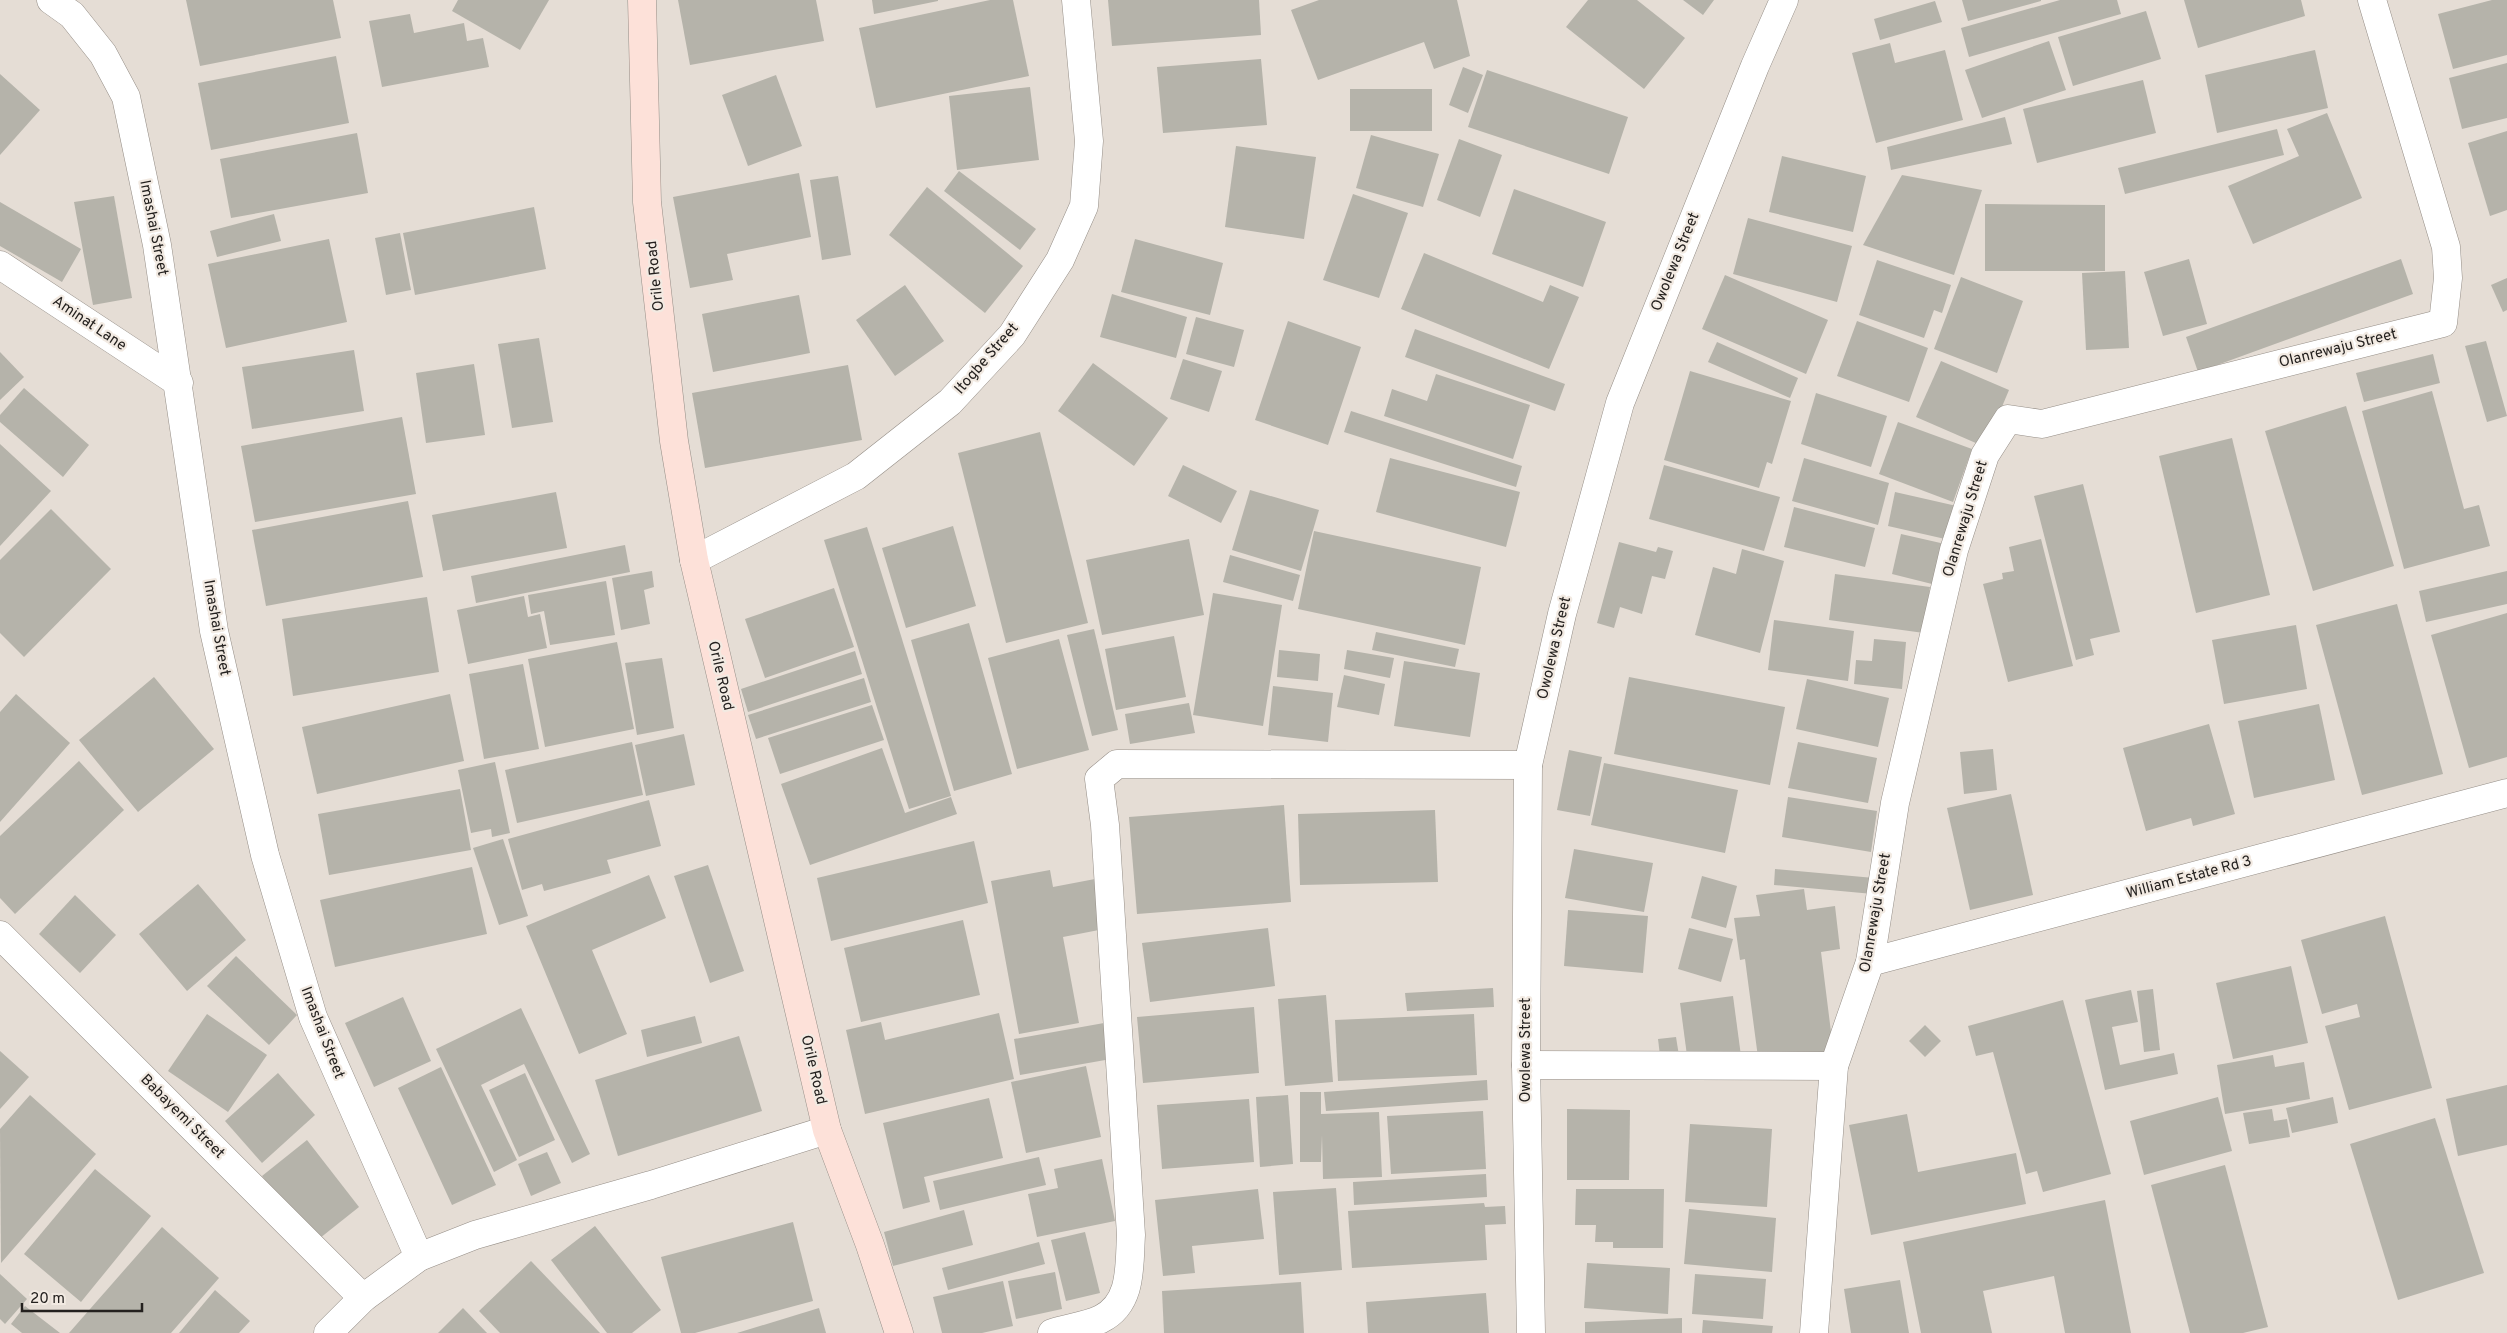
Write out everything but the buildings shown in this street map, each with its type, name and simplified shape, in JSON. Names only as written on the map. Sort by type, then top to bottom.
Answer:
[{"type":"street","name":"Imashai Street","points":[[50,0],[72,15],[104,54],[126,96],[157,245],[214,631],[265,854],[313,1018],[419,1257]]},
{"type":"street","name":"Orile Road","points":[[642,0],[647,202],[674,441],[694,560],[827,1130],[870,1245],[899,1333]]},
{"type":"street","name":"Itogbe Street","points":[[694,560],[856,476],[950,402],[1012,334],[1060,260],[1084,206],[1089,141],[1076,0]]},
{"type":"street","name":"Owolewa Street","points":[[1531,1333],[1526,1065],[1528,765],[1562,614],[1620,403],[1755,66],[1784,0]]},
{"type":"street","name":"Olanrewaju Street","points":[[1814,1333],[1834,1066],[1870,962],[1895,803],[1954,550],[1985,455],[2008,419],[2042,424],[2443,323],[2448,278],[2446,248],[2372,0]]},
{"type":"street","name":"Aminat Lane","points":[[0,265],[178,383]]},
{"type":"street","points":[[1052,1333],[1101,1319],[1119,1306],[1129,1279],[1130,1225],[1105,824],[1099,779],[1117,764],[1528,765]]},
{"type":"street","name":"William Estate Rd 3","points":[[1870,962],[2507,793]]},
{"type":"street","name":"Babayemi Street","points":[[0,935],[363,1298]]},
{"type":"street","points":[[1526,1065],[1834,1066]]},
{"type":"street","points":[[328,1333],[363,1298],[419,1257],[475,1235],[651,1185],[827,1130]]}]
